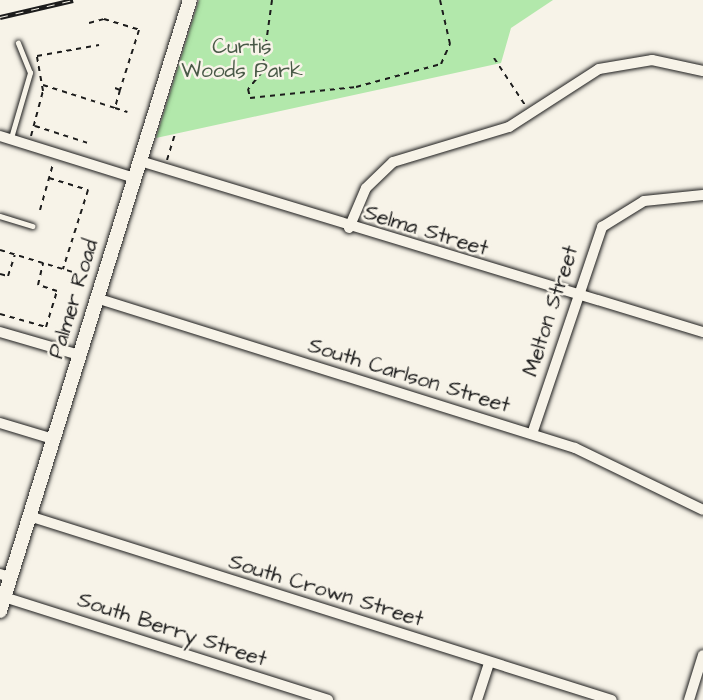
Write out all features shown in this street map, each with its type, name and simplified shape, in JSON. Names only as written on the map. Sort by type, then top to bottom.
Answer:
[{"type":"street","name":"Palmer Road","points":[[2,604],[5,575],[29,516],[190,0]]},
{"type":"street","points":[[349,228],[366,188],[393,162],[509,127],[599,69],[652,60],[703,71]]},
{"type":"street","points":[[0,136],[135,178]]},
{"type":"street","name":"Selma Street","points":[[140,161],[349,228],[703,332]]},
{"type":"street","name":"Melton Street","points":[[532,434],[592,245],[616,213],[644,201],[703,195]]},
{"type":"street","name":"South Carlson Street","points":[[96,298],[532,434],[626,469],[703,509]]},
{"type":"street","points":[[0,332],[79,355]]},
{"type":"street","points":[[0,423],[52,439]]},
{"type":"street","name":"South Crown Street","points":[[29,516],[594,697],[612,700]]},
{"type":"street","name":"South Berry Street","points":[[2,604],[328,700]]},
{"type":"street","points":[[689,700],[703,655]]},
{"type":"street","points":[[477,700],[489,662]]},
{"type":"lane","points":[[11,139],[30,73],[18,43]]},
{"type":"lane","points":[[0,216],[33,226]]},
{"type":"path","points":[[272,0],[262,72],[248,89],[250,98],[356,87],[440,64],[450,44],[440,0]]},
{"type":"path","points":[[89,23],[104,19],[139,30],[115,108]]},
{"type":"path","points":[[30,139],[42,85],[37,56],[99,45]]},
{"type":"path","points":[[494,58],[526,106]]},
{"type":"path","points":[[42,85],[127,112]]},
{"type":"path","points":[[115,88],[120,90]]},
{"type":"path","points":[[34,126],[88,144]]},
{"type":"path","points":[[164,169],[175,134]]},
{"type":"path","points":[[80,155],[83,142]]},
{"type":"path","points":[[40,210],[54,161]]},
{"type":"path","points":[[49,178],[88,190],[62,269]]},
{"type":"path","points":[[0,250],[76,273]]},
{"type":"path","points":[[0,274],[8,276],[16,254]]},
{"type":"path","points":[[0,314],[46,327],[57,291],[38,285],[43,263]]},
{"type":"green space","name":"Curtis Woods Park","points":[[199,0],[553,0],[511,28],[501,63],[156,138]]},
{"type":"railway","points":[[0,17],[73,0]]}]
